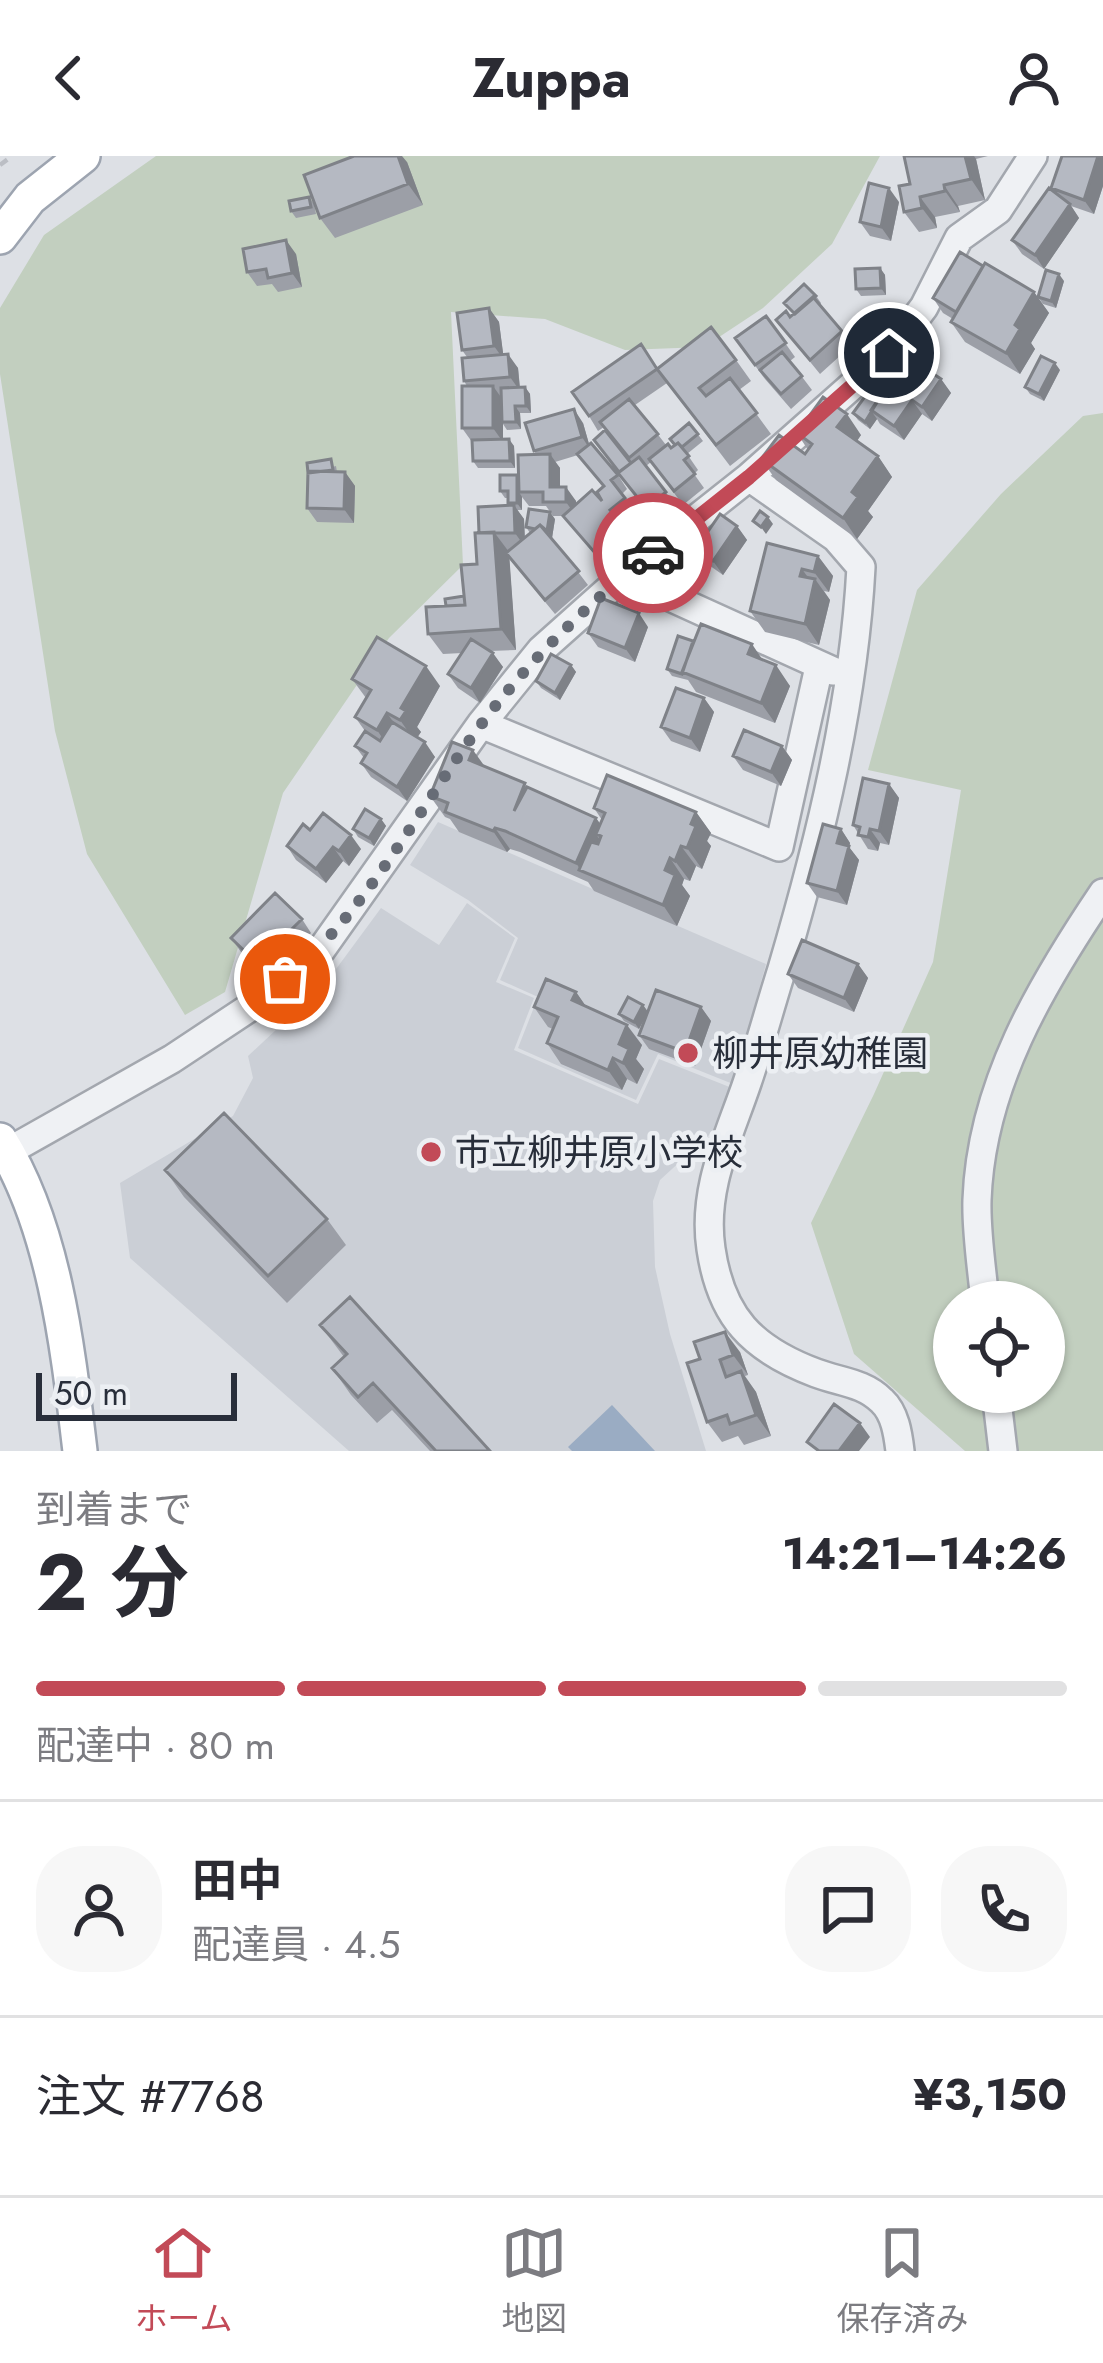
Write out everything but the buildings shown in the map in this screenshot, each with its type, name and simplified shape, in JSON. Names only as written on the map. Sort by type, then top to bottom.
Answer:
[{"type":"main road","points":[[0,237],[30,198],[82,156]]},
{"type":"main road","points":[[3,1150],[43,1241],[65,1328],[80,1451]]},
{"type":"street","points":[[3,1150],[211,1034],[321,950],[481,724],[541,650],[889,353],[924,307],[959,238],[998,210],[1033,156]]},
{"type":"street","points":[[749,477],[836,538],[861,567],[858,627],[802,900],[707,1208],[718,1282],[726,1306],[758,1343],[796,1363],[860,1385],[885,1402],[900,1451]]},
{"type":"street","points":[[624,576],[849,677]]},
{"type":"street","points":[[481,724],[779,847],[819,667]]},
{"type":"street","points":[[984,1281],[977,1202],[985,1132],[1012,1049],[1051,970],[1103,893]]},
{"type":"street","points":[[998,1413],[1003,1451]]},
{"type":"path","points":[[0,165],[12,156]]},
{"type":"shaded area","points":[[438,822],[766,964],[733,1084],[658,1054],[636,1100],[518,1048],[538,997],[500,980],[518,938],[410,865]]},
{"type":"shaded area","name":"市立柳井原小学校","points":[[467,903],[515,938],[496,982],[534,998],[514,1050],[638,1104],[659,1059],[732,1088],[720,1125],[660,1180],[653,1201],[655,1267],[706,1451],[349,1451],[130,1258],[120,1183],[233,1116],[253,1078],[248,1056],[325,984],[381,908],[439,945]]},
{"type":"green space","points":[[156,156],[880,156],[832,244],[763,308],[704,347],[625,350],[545,319],[451,312],[463,565],[389,638],[283,793],[225,992],[185,1015],[87,854],[55,731],[0,374],[0,308],[44,235]]},
{"type":"green space","points":[[1103,413],[1103,1451],[965,1451],[854,1354],[811,1223],[933,962],[961,790],[868,770],[917,590],[1001,494],[1083,416]]},
{"type":"water","points":[[612,1405],[655,1451],[572,1451],[568,1447]]},
{"type":"way so far","points":[[285,979],[321,950],[481,724],[541,650],[653,553]]},
{"type":"place","name":"柳井原幼稚園","points":[[688,1053]]},
{"type":"place","name":"市立柳井原小学校","points":[[431,1152]]},
{"type":"route","points":[[653,553],[749,477],[889,353]]}]
